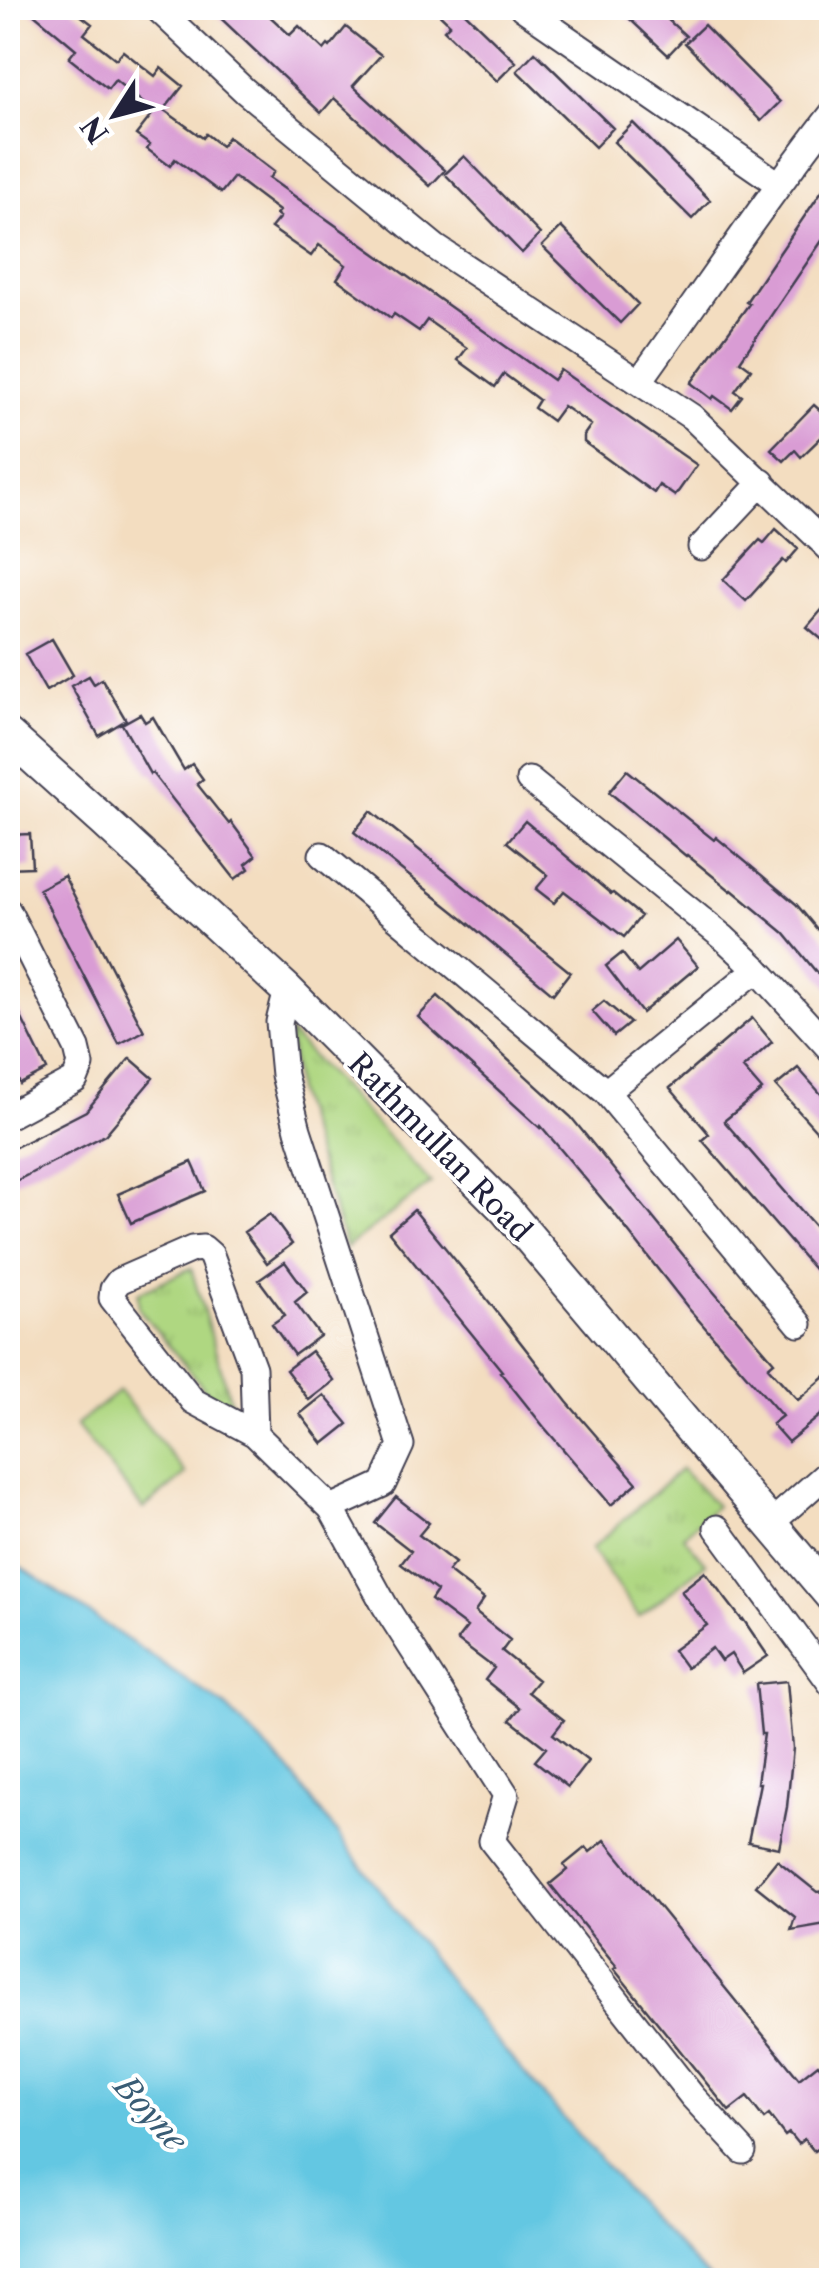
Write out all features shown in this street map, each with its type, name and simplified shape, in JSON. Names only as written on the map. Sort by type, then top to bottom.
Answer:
[{"type":"street","points":[[157,8],[246,92],[435,247],[692,417],[832,551]]},
{"type":"street","points":[[522,8],[777,184]]},
{"type":"street","points":[[638,382],[777,184],[832,114]]},
{"type":"street","points":[[701,547],[762,482]]},
{"type":"street","name":"Rathmullan Road","points":[[8,735],[287,990],[505,1209],[832,1597]]},
{"type":"street","points":[[529,780],[724,938],[832,1051]]},
{"type":"street","points":[[322,854],[606,1092],[799,1324]]},
{"type":"street","points":[[8,911],[78,1048],[81,1065],[75,1080],[8,1116]]},
{"type":"street","points":[[606,1092],[757,969]]},
{"type":"street","points":[[287,990],[279,1022],[284,1075],[298,1130],[400,1445],[383,1484],[331,1508]]},
{"type":"street","points":[[255,1434],[253,1368],[211,1255],[202,1248],[192,1249],[120,1281],[112,1289],[112,1298],[193,1401],[255,1434],[331,1508],[385,1606],[506,1794],[492,1841],[692,2096],[743,2151]]},
{"type":"street","points":[[770,1524],[832,1469]]},
{"type":"street","points":[[717,1528],[832,1685]]},
{"type":"green space","points":[[289,1032],[431,1183],[346,1248],[296,1092]]},
{"type":"green space","points":[[191,1268],[232,1406],[227,1411],[218,1406],[139,1309],[138,1293]]},
{"type":"green space","points":[[119,1391],[186,1474],[143,1509],[76,1425]]},
{"type":"green space","points":[[681,1469],[716,1506],[683,1536],[706,1563],[639,1617],[591,1549]]},
{"type":"water","name":"Boyne","points":[[8,1558],[226,1707],[288,1769],[484,2027],[658,2226],[712,2280],[8,2280]]},
{"type":"building","points":[[27,8],[71,8],[92,24],[84,34],[116,59],[123,51],[155,76],[161,68],[183,86],[164,110],[221,146],[228,137],[274,172],[269,178],[553,380],[560,370],[697,465],[675,496],[659,485],[654,493],[584,442],[591,425],[563,406],[552,421],[534,408],[539,400],[504,374],[495,387],[458,360],[467,348],[427,320],[419,331],[394,314],[391,318],[337,279],[346,265],[319,245],[311,256],[271,228],[280,217],[276,214],[279,211],[234,177],[221,193],[175,159],[170,166],[147,149],[150,145],[136,135],[154,112],[115,80],[108,89],[69,58],[76,49]]},
{"type":"building","points":[[210,8],[261,8],[290,35],[299,26],[324,50],[346,27],[381,55],[353,86],[445,170],[430,186],[334,98],[321,113]]},
{"type":"building","points":[[433,8],[460,8],[516,62],[497,81],[444,30],[450,24]]},
{"type":"building","points":[[618,8],[655,8],[686,36],[668,55]]},
{"type":"building","points":[[704,25],[780,102],[761,121],[685,43]]},
{"type":"building","points":[[535,52],[613,128],[595,147],[517,71]]},
{"type":"building","points":[[633,123],[710,200],[692,219],[614,142]]},
{"type":"building","points":[[464,156],[540,234],[522,253],[445,174]]},
{"type":"building","points":[[832,176],[832,226],[740,361],[751,369],[735,391],[742,396],[732,409],[691,383],[749,304],[746,302]]},
{"type":"building","points":[[561,227],[638,304],[620,323],[542,246]]},
{"type":"building","points":[[814,405],[832,421],[832,427],[801,457],[795,450],[784,461],[771,449]]},
{"type":"building","points":[[776,529],[798,549],[746,601],[723,580],[760,540],[764,543]]},
{"type":"building","points":[[832,598],[832,648],[807,627]]},
{"type":"building","points":[[52,639],[73,675],[46,691],[25,654]]},
{"type":"building","points":[[89,676],[94,684],[102,679],[126,720],[99,736],[71,686]]},
{"type":"building","points":[[140,714],[145,722],[153,717],[184,770],[192,764],[203,779],[197,784],[256,856],[246,864],[249,869],[235,879],[150,774],[122,724]]},
{"type":"building","points":[[627,770],[796,904],[832,947],[832,991],[784,933],[609,792]]},
{"type":"building","points":[[371,811],[570,972],[553,994],[354,832]]},
{"type":"building","points":[[525,821],[641,916],[624,937],[564,891],[554,903],[536,889],[548,875],[507,842]]},
{"type":"building","points":[[30,834],[32,867],[8,868],[8,835]]},
{"type":"building","points":[[64,876],[144,1031],[119,1044],[39,889]]},
{"type":"building","points":[[676,940],[698,966],[642,1013],[606,966],[622,953],[638,973]]},
{"type":"building","points":[[8,990],[47,1070],[20,1084],[8,1058]]},
{"type":"building","points":[[438,996],[571,1117],[774,1362],[768,1367],[798,1400],[832,1371],[832,1406],[788,1442],[772,1424],[782,1416],[689,1309],[541,1126],[418,1017]]},
{"type":"building","points":[[604,1001],[630,1023],[614,1036],[592,1011]]},
{"type":"building","points":[[752,1018],[772,1042],[743,1068],[762,1090],[724,1121],[832,1246],[832,1290],[702,1140],[709,1134],[670,1088]]},
{"type":"building","points":[[130,1058],[153,1078],[105,1135],[8,1185],[8,1151],[86,1111]]},
{"type":"building","points":[[798,1068],[828,1102],[832,1112],[832,1148],[776,1086]]},
{"type":"building","points":[[192,1162],[205,1191],[131,1223],[118,1194]]},
{"type":"building","points":[[414,1210],[637,1483],[611,1505],[389,1232]]},
{"type":"building","points":[[270,1214],[292,1244],[267,1263],[244,1232]]},
{"type":"building","points":[[285,1262],[307,1292],[295,1302],[320,1336],[294,1355],[272,1324],[285,1315],[259,1280]]},
{"type":"building","points":[[311,1351],[334,1381],[309,1400],[286,1370]]},
{"type":"building","points":[[324,1395],[348,1424],[323,1444],[300,1414]]},
{"type":"building","points":[[396,1497],[429,1523],[419,1535],[455,1563],[448,1571],[484,1599],[475,1612],[510,1640],[502,1651],[538,1680],[528,1692],[564,1720],[553,1734],[588,1761],[568,1787],[535,1761],[546,1748],[510,1720],[520,1708],[485,1680],[494,1668],[457,1640],[467,1627],[431,1600],[437,1591],[401,1564],[411,1551],[375,1523]]},
{"type":"building","points":[[705,1572],[768,1656],[743,1673],[731,1654],[721,1661],[712,1648],[686,1668],[673,1650],[707,1625],[681,1591]]},
{"type":"building","points":[[787,1681],[793,1748],[779,1848],[748,1842],[760,1783],[764,1734],[756,1684]]},
{"type":"building","points":[[605,1840],[799,2079],[818,2064],[832,2081],[832,2138],[814,2151],[804,2139],[798,2144],[789,2133],[785,2136],[769,2115],[764,2119],[747,2097],[729,2111],[550,1884],[567,1870],[564,1865],[586,1847],[590,1852]]},
{"type":"building","points":[[777,1860],[817,1892],[832,1890],[832,1923],[791,1930],[795,1917],[756,1886]]}]
